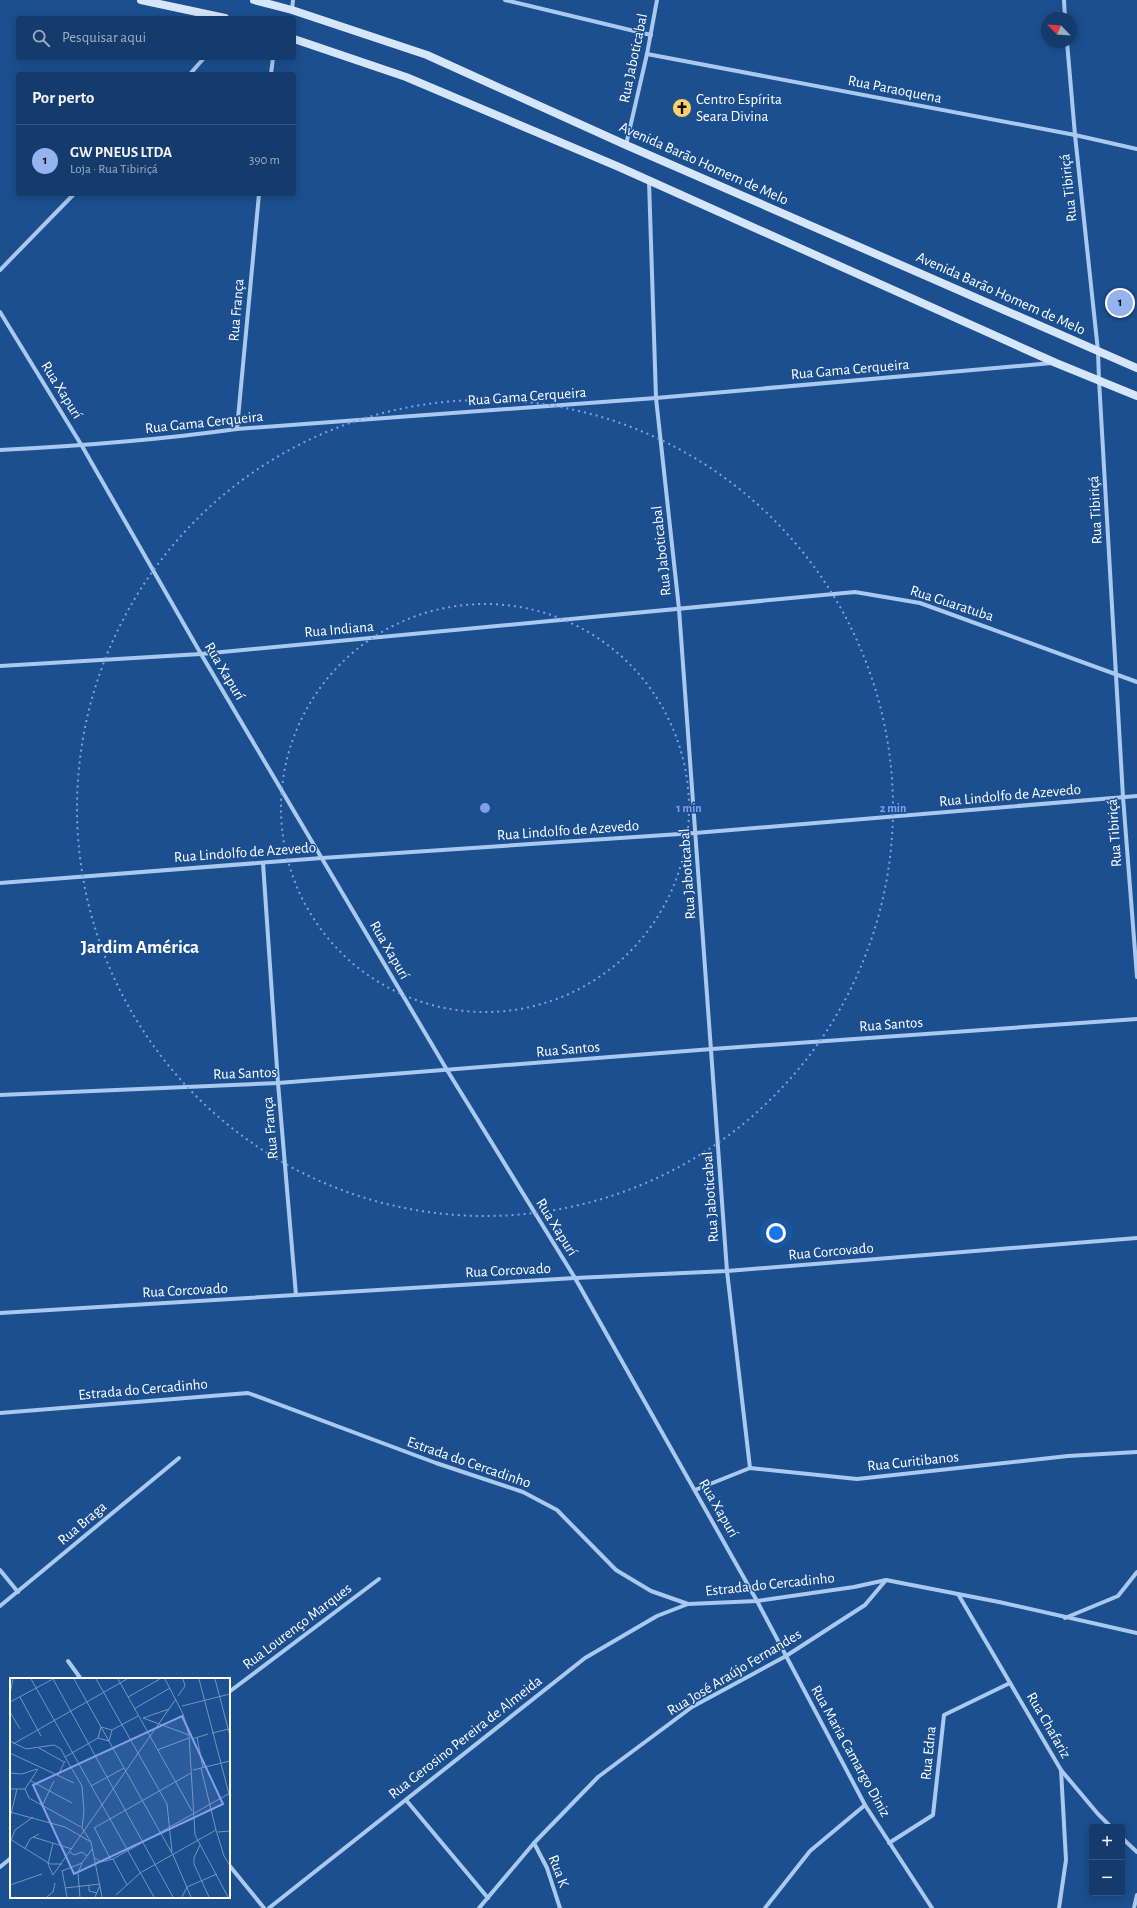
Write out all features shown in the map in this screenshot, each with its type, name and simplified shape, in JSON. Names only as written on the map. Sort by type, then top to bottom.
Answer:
[{"type":"main road","points":[[141,0],[216,16]]},
{"type":"main road","name":"Avenida Barão Homem de Melo","points":[[254,0],[292,10],[427,55],[626,145],[1137,368]]},
{"type":"main road","points":[[296,40],[406,77],[649,181],[1056,363],[1137,396]]},
{"type":"street","points":[[292,10],[293,0]]},
{"type":"street","points":[[505,0],[651,35]]},
{"type":"street","name":"Rua Jaboticabal","points":[[626,145],[647,54],[657,0]]},
{"type":"street","points":[[1064,0],[1065,12]]},
{"type":"street","name":"Rua Tibiriçá","points":[[1068,48],[1075,135],[1098,351],[1123,797],[1137,977]]},
{"type":"street","name":"Rua Paraoquena","points":[[647,54],[1075,135],[1137,150]]},
{"type":"street","points":[[192,72],[202,60]]},
{"type":"street","points":[[272,72],[273,60]]},
{"type":"street","name":"Rua Jaboticabal","points":[[649,181],[656,398],[679,609],[727,1271],[750,1468]]},
{"type":"street","points":[[0,270],[72,196]]},
{"type":"street","name":"Rua França","points":[[237,429],[259,196]]},
{"type":"street","name":"Rua Xapurí","points":[[0,312],[82,446],[201,654],[447,1070],[575,1278],[757,1601]]},
{"type":"street","name":"Rua Gama Cerqueira","points":[[0,450],[82,446],[168,439],[237,429],[656,398],[1056,363]]},
{"type":"street","name":"Rua Guaratuba","points":[[679,609],[855,592],[920,603],[1137,682]]},
{"type":"street","name":"Rua Indiana","points":[[0,666],[201,654],[679,609]]},
{"type":"street","name":"Rua Lindolfo de Azevedo","points":[[0,883],[322,858],[696,834],[1137,796]]},
{"type":"street","name":"Rua França","points":[[263,863],[278,1084],[296,1295]]},
{"type":"street","name":"Rua Santos","points":[[0,1095],[278,1084],[712,1049],[1137,1019]]},
{"type":"street","name":"Rua Corcovado","points":[[0,1313],[575,1278],[727,1271],[1137,1238]]},
{"type":"street","name":"Estrada do Cercadinho","points":[[0,1413],[248,1393],[436,1463],[523,1492],[557,1510],[616,1570],[651,1590],[688,1604],[757,1601],[854,1587],[886,1580],[1137,1633]]},
{"type":"street","name":"Rua Curitibanos","points":[[695,1490],[750,1468],[857,1479],[1068,1456],[1137,1452]]},
{"type":"street","name":"Rua Braga","points":[[0,1606],[179,1458]]},
{"type":"street","points":[[0,1570],[18,1592]]},
{"type":"street","points":[[1065,1618],[1118,1596],[1137,1572]]},
{"type":"street","name":"Rua Lourenço Marques","points":[[230,1691],[378,1579]]},
{"type":"street","name":"Rua José Araújo Fernandes","points":[[479,1908],[534,1843],[604,1772],[692,1707],[786,1656],[865,1605],[886,1580]]},
{"type":"street","name":"Rua Chafariz","points":[[958,1594],[1061,1770],[1066,1860],[1059,1908]]},
{"type":"street","name":"Rua Maria Camargo Diniz","points":[[757,1601],[866,1805],[932,1908]]},
{"type":"street","name":"Rua Gerosino Pereira de Almeida","points":[[269,1908],[585,1658],[657,1616],[688,1604]]},
{"type":"street","points":[[68,1661],[80,1678]]},
{"type":"street","name":"Rua Edna","points":[[889,1843],[933,1814],[944,1715],[1010,1683]]},
{"type":"street","points":[[1061,1770],[1108,1824]]},
{"type":"street","points":[[406,1800],[488,1898]]},
{"type":"street","points":[[764,1908],[810,1851],[866,1805]]},
{"type":"street","points":[[1125,1841],[1137,1852]]},
{"type":"street","name":"Rua K","points":[[534,1843],[548,1868],[560,1908]]},
{"type":"street","points":[[0,1867],[10,1859]]},
{"type":"street","points":[[230,1866],[264,1908]]},
{"type":"street","points":[[1134,1908],[1137,1895]]},
{"type":"place","name":"Centro Espírita Seara Divina","points":[[682,108]]},
{"type":"place","name":"GW PNEUS LTDA","points":[[1120,303]]},
{"type":"district","name":"Jardim América","points":[[140,946]]}]
